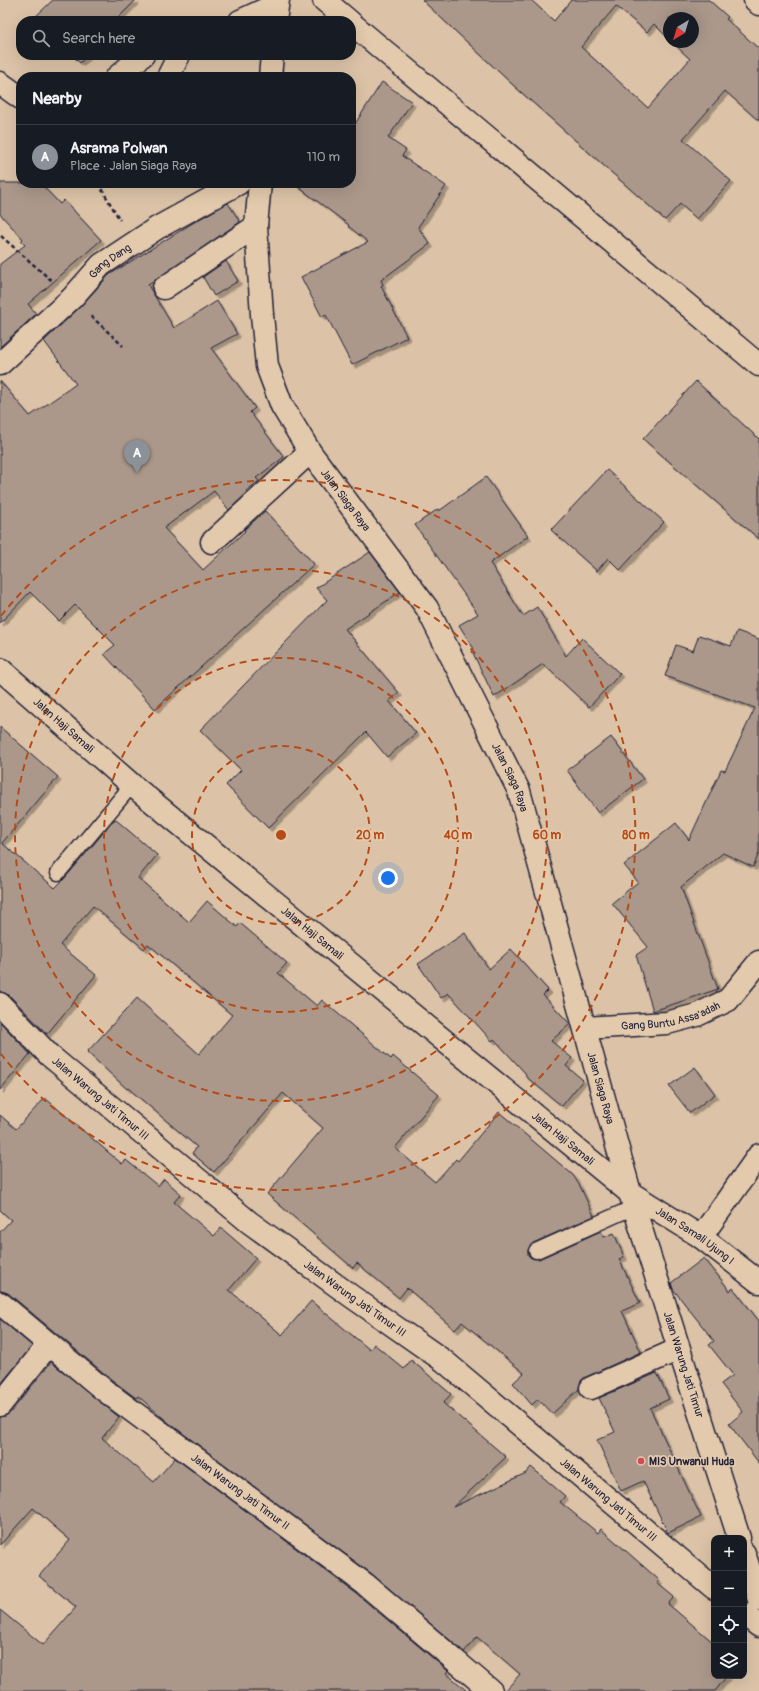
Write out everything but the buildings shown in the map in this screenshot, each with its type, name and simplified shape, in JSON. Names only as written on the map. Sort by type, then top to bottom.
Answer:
[{"type":"street","points":[[324,0],[343,16]]},
{"type":"street","points":[[755,0],[759,4]]},
{"type":"street","points":[[254,16],[276,8]]},
{"type":"street","points":[[356,27],[759,364]]},
{"type":"street","points":[[123,72],[137,60]]},
{"type":"street","points":[[170,72],[176,60]]},
{"type":"street","points":[[270,72],[272,60]]},
{"type":"street","points":[[0,83],[16,94]]},
{"type":"street","name":"Gang Dang","points":[[0,364],[72,298],[101,265],[157,228],[230,188]]},
{"type":"street","name":"Jalan Siaga Raya","points":[[260,188],[256,226],[267,366],[282,406],[310,452],[427,608],[511,773],[518,790],[632,1199]]},
{"type":"street","points":[[164,288],[256,226]]},
{"type":"street","points":[[212,542],[310,452]]},
{"type":"street","name":"Jalan Haji Samali","points":[[0,668],[132,785],[632,1199]]},
{"type":"street","name":"Gang Buntu Assa'adah","points":[[585,1028],[667,1023],[698,1015],[728,1000],[759,962]]},
{"type":"street","name":"Jalan Warung Jati Timur III","points":[[0,1004],[49,1055],[249,1222],[444,1361],[711,1585]]},
{"type":"street","points":[[701,1237],[759,1155]]},
{"type":"street","name":"Jalan Samali Ujung I","points":[[632,1199],[701,1237],[759,1282]]},
{"type":"street","name":"Jalan Warung Jati Timur","points":[[632,1199],[738,1535]]},
{"type":"street","name":"Jalan Warung Jati Timur II","points":[[0,1303],[104,1390],[365,1584],[491,1691]]},
{"type":"street","points":[[0,1405],[49,1344]]},
{"type":"street","points":[[591,1388],[679,1349]]},
{"type":"street","points":[[747,1562],[759,1600]]},
{"type":"street","points":[[747,1616],[759,1626]]},
{"type":"lane","points":[[58,873],[132,785]]},
{"type":"lane","points":[[536,1251],[632,1199]]},
{"type":"path","points":[[101,188],[134,244]]},
{"type":"place","name":"Asrama Polwan","points":[[137,473]]},
{"type":"place","name":"MIS Unwanul Huda","points":[[641,1461]]}]
